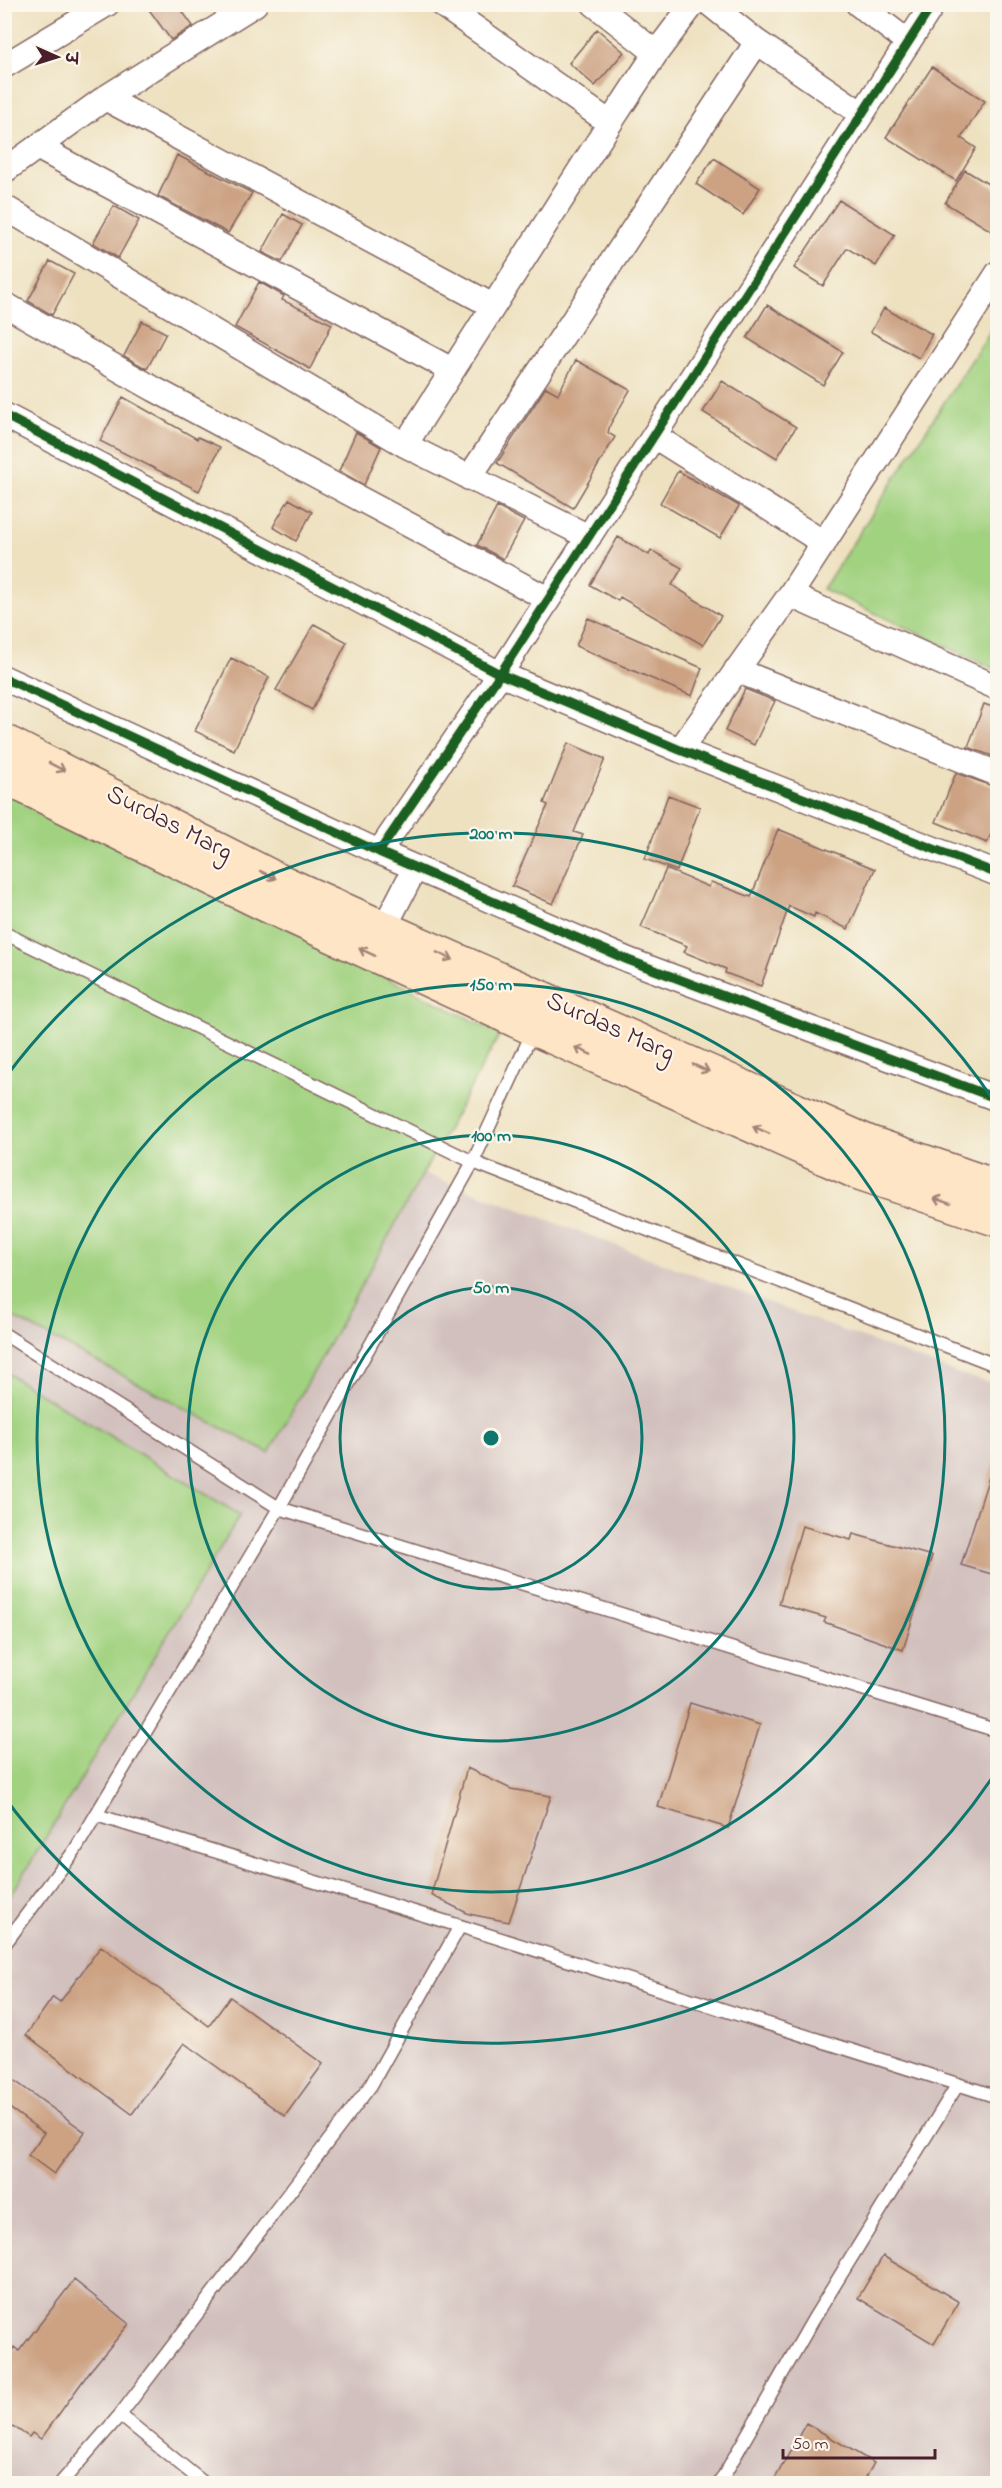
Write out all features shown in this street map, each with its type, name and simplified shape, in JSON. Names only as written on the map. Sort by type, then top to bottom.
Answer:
[{"type":"main road","name":"Surdas Marg","points":[[4,741],[278,880],[384,928],[868,1142],[998,1187]]},
{"type":"main road","name":"Surdas Marg","points":[[4,777],[266,905],[534,1029],[856,1172],[998,1220]]},
{"type":"main road","points":[[534,1029],[549,1001]]},
{"type":"street","points":[[4,66],[107,4]]},
{"type":"street","points":[[4,171],[105,98],[255,4]]},
{"type":"street","points":[[441,4],[610,123]]},
{"type":"street","points":[[594,4],[656,53]]},
{"type":"street","points":[[405,444],[610,123],[656,53],[693,4]]},
{"type":"street","points":[[710,4],[757,42],[862,114]]},
{"type":"street","points":[[858,4],[909,42]]},
{"type":"street","points":[[379,852],[500,674],[933,4]]},
{"type":"street","points":[[469,478],[757,42]]},
{"type":"street","points":[[105,98],[493,306]]},
{"type":"street","points":[[37,147],[452,370]]},
{"type":"street","points":[[4,207],[405,444],[589,537]]},
{"type":"street","points":[[680,750],[790,595],[998,273]]},
{"type":"street","points":[[4,304],[154,389],[548,599]]},
{"type":"street","points":[[4,415],[500,674],[680,750],[998,874]]},
{"type":"street","points":[[654,436],[824,543]]},
{"type":"street","points":[[790,595],[998,688]]},
{"type":"street","points":[[736,670],[998,774]]},
{"type":"street","points":[[4,678],[379,852],[628,960],[998,1099]]},
{"type":"street","points":[[384,928],[415,868]]},
{"type":"lane","points":[[4,933],[473,1162],[998,1366]]},
{"type":"lane","points":[[5,1943],[75,1850],[279,1508],[473,1162],[534,1029]]},
{"type":"lane","points":[[5,1335],[279,1508],[998,1731]]},
{"type":"lane","points":[[96,1815],[460,1926],[998,2097]]},
{"type":"lane","points":[[60,2484],[120,2415],[371,2085],[460,1926]]},
{"type":"lane","points":[[719,2484],[802,2339],[958,2084]]},
{"type":"lane","points":[[120,2415],[205,2484]]},
{"type":"shaded area","points":[[4,965],[388,1160],[959,1374],[997,1384],[997,2483],[5,2483]]},
{"type":"green space","points":[[997,321],[997,670],[823,589]]},
{"type":"green space","points":[[4,786],[500,1034],[269,1453],[5,1313]]},
{"type":"green space","points":[[4,1373],[240,1515],[5,1905]]},
{"type":"building","points":[[145,4],[177,4],[193,26],[171,40]]},
{"type":"building","points":[[597,29],[624,52],[595,86],[569,63]]},
{"type":"building","points":[[932,67],[985,101],[961,138],[976,148],[956,181],[886,137]]},
{"type":"building","points":[[177,155],[252,193],[228,233],[158,196]]},
{"type":"building","points":[[714,158],[760,188],[743,215],[696,184]]},
{"type":"building","points":[[965,170],[998,190],[998,235],[945,203]]},
{"type":"building","points":[[839,200],[895,235],[876,266],[847,248],[823,286],[794,268]]},
{"type":"building","points":[[114,206],[139,220],[118,258],[93,243]]},
{"type":"building","points":[[283,214],[302,225],[282,262],[262,252]]},
{"type":"building","points":[[50,261],[74,274],[52,315],[28,301]]},
{"type":"building","points":[[259,282],[284,296],[282,300],[332,324],[310,369],[235,327]]},
{"type":"building","points":[[767,305],[843,352],[823,385],[747,338]]},
{"type":"building","points":[[884,308],[932,334],[919,358],[871,332]]},
{"type":"building","points":[[142,321],[166,333],[147,369],[124,356]]},
{"type":"building","points":[[576,360],[630,390],[610,425],[608,433],[615,437],[573,508],[497,463],[546,387],[558,394]]},
{"type":"building","points":[[722,381],[796,427],[777,458],[703,412]]},
{"type":"building","points":[[123,397],[197,439],[198,437],[220,447],[199,491],[100,441]]},
{"type":"building","points":[[356,432],[381,447],[364,485],[339,471]]},
{"type":"building","points":[[678,471],[739,506],[720,538],[660,503]]},
{"type":"building","points":[[289,499],[312,512],[296,541],[273,527]]},
{"type":"building","points":[[497,507],[524,521],[503,559],[477,545]]},
{"type":"building","points":[[618,537],[649,555],[651,550],[682,568],[672,585],[721,616],[703,645],[620,597],[618,601],[590,585]]},
{"type":"building","points":[[588,618],[702,668],[692,696],[576,646]]},
{"type":"building","points":[[314,624],[347,642],[312,710],[276,690]]},
{"type":"building","points":[[231,658],[269,677],[234,750],[195,731]]},
{"type":"building","points":[[745,689],[775,701],[754,745],[725,731]]},
{"type":"building","points":[[984,704],[998,709],[998,758],[968,747]]},
{"type":"building","points":[[568,743],[605,759],[574,832],[583,835],[553,904],[512,886],[548,805],[544,803]]},
{"type":"building","points":[[956,773],[998,788],[998,819],[987,843],[936,822]]},
{"type":"building","points":[[668,795],[700,807],[677,871],[645,859]]},
{"type":"building","points":[[778,829],[875,869],[848,929],[815,913],[814,917],[789,906],[761,986],[725,973],[726,969],[684,952],[687,946],[641,927],[666,869],[709,887],[711,882],[751,897]]},
{"type":"building","points":[[994,1461],[998,1461],[998,1576],[961,1565]]},
{"type":"building","points":[[802,1526],[851,1540],[853,1534],[932,1556],[903,1650],[824,1622],[826,1618],[779,1604]]},
{"type":"building","points":[[690,1703],[760,1725],[728,1828],[658,1807]]},
{"type":"building","points":[[467,1768],[511,1789],[551,1796],[509,1922],[469,1914],[431,1895]]},
{"type":"building","points":[[101,1946],[209,2026],[230,1997],[323,2064],[285,2116],[184,2043],[132,2114],[26,2035],[53,1997],[60,2002]]},
{"type":"building","points":[[4,2073],[85,2132],[54,2174],[28,2155],[44,2133],[4,2104]]},
{"type":"building","points":[[883,2256],[959,2302],[934,2344],[858,2298]]},
{"type":"building","points":[[74,2280],[129,2324],[90,2371],[41,2439],[32,2433],[29,2437],[4,2420],[4,2361],[14,2347],[19,2351]]},
{"type":"building","points":[[806,2423],[874,2463],[862,2484],[772,2484]]},
{"type":"cycle path","points":[[379,852],[500,674],[933,4]]},
{"type":"cycle path","points":[[4,415],[500,674],[680,750],[998,874]]},
{"type":"cycle path","points":[[4,678],[379,852],[628,960],[998,1099]]}]
